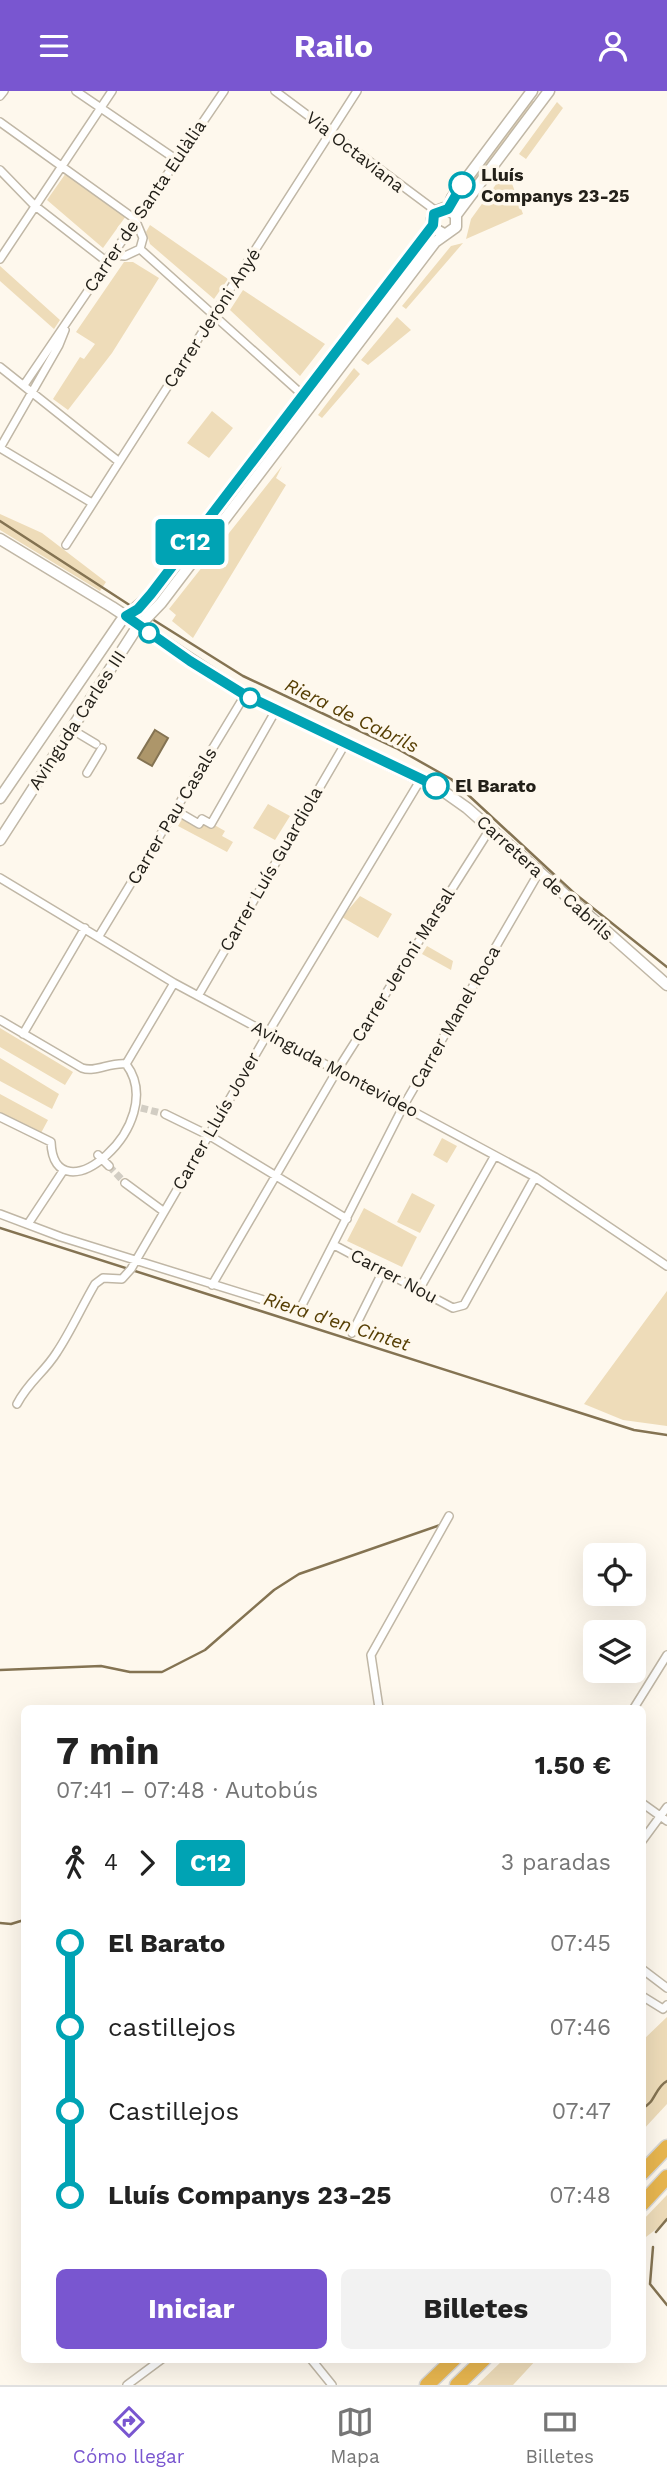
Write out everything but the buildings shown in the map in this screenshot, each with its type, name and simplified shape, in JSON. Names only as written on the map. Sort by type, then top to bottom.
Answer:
[{"type":"highway","points":[[646,2169],[667,2147]]},
{"type":"highway","points":[[646,2200],[667,2178]]},
{"type":"highway","points":[[427,2385],[450,2363]]},
{"type":"highway","points":[[457,2385],[480,2363]]},
{"type":"street","points":[[0,96],[4,91]]},
{"type":"street","points":[[76,91],[177,160]]},
{"type":"street","points":[[0,259],[112,91]]},
{"type":"street","name":"Carrer de Santa Eulàlia","points":[[24,385],[224,91]]},
{"type":"street","name":"Via Octaviana","points":[[275,91],[447,212]]},
{"type":"street","name":"Carrer Jeroni Anyé","points":[[66,545],[357,91]]},
{"type":"street","points":[[444,234],[433,225],[549,91]]},
{"type":"street","points":[[447,212],[452,198],[528,92]]},
{"type":"street","points":[[0,122],[135,219],[143,238],[140,249],[125,256],[108,258],[34,205],[0,170]]},
{"type":"street","name":"Avinguda Carles III","points":[[0,840],[140,620],[155,608],[444,234],[456,227],[447,212]]},
{"type":"street","name":"Avinguda Carles III","points":[[0,798],[126,616],[146,601],[301,394],[433,225]]},
{"type":"street","points":[[140,249],[311,403]]},
{"type":"street","name":"Carrer de Santa Eulàlia","points":[[0,448],[60,345],[67,323]]},
{"type":"street","points":[[0,367],[118,461]]},
{"type":"street","points":[[0,448],[92,503]]},
{"type":"street","name":"Carretera de Cabrils","points":[[0,539],[126,616],[140,620],[245,695],[422,778],[467,808],[538,874],[667,985]]},
{"type":"street","points":[[140,620],[146,601]]},
{"type":"street","points":[[94,662],[101,657],[108,660],[107,673]]},
{"type":"street","name":"Carrer Pau Casals","points":[[99,936],[245,695]]},
{"type":"street","points":[[175,810],[199,824],[202,819],[211,824],[276,710]]},
{"type":"street","points":[[71,729],[99,746],[87,773]]},
{"type":"street","name":"Carrer Luís Guardiola","points":[[198,996],[345,744]]},
{"type":"street","name":"Carrer Lluís Jover","points":[[17,1404],[29,1382],[40,1375],[57,1352],[95,1284],[103,1278],[122,1279],[136,1261],[268,1033],[422,778]]},
{"type":"street","name":"Carrer Jeroni Marsal","points":[[212,1285],[338,1069],[490,829]]},
{"type":"street","name":"Carrer Manel Roca","points":[[212,1285],[299,1311],[404,1105],[538,874]]},
{"type":"street","name":"Avinguda Montevideo","points":[[0,878],[174,983],[535,1177],[667,1266]]},
{"type":"street","points":[[23,1034],[85,928]]},
{"type":"street","points":[[126,1064],[174,983]]},
{"type":"street","points":[[0,1020],[89,1071],[110,1062],[126,1064]]},
{"type":"street","points":[[0,1117],[51,1142],[51,1153],[63,1171],[74,1174],[103,1161],[122,1140],[135,1106],[135,1081],[126,1064]]},
{"type":"street","points":[[165,1114],[210,1136],[346,1219]]},
{"type":"street","points":[[419,1290],[494,1157]]},
{"type":"street","points":[[28,1224],[63,1171]]},
{"type":"street","name":"Carrer Nou","points":[[334,1245],[384,1269],[453,1308],[464,1305],[535,1177]]},
{"type":"street","points":[[125,1183],[163,1211]]},
{"type":"street","points":[[0,1214],[212,1285]]},
{"type":"street","points":[[352,1333],[384,1269]]},
{"type":"street","points":[[379,1705],[371,1655],[449,1516]]},
{"type":"street","points":[[636,1705],[667,1655]]},
{"type":"street","points":[[646,1806],[664,1819]]},
{"type":"street","points":[[646,1837],[664,1819],[667,1807]]},
{"type":"street","points":[[646,1972],[667,1988]]},
{"type":"street","points":[[646,1998],[663,2008],[667,2005]]},
{"type":"street","points":[[127,2385],[157,2363]]},
{"type":"street","points":[[314,2363],[332,2385]]},
{"type":"shaded area","points":[[530,99],[536,103],[462,201],[456,197]]},
{"type":"shaded area","points":[[557,102],[563,108],[526,159],[519,154]]},
{"type":"shaded area","points":[[510,165],[516,170],[510,178],[523,214],[466,239],[471,219]]},
{"type":"shaded area","points":[[66,173],[126,216],[103,248],[47,200]]},
{"type":"shaded area","points":[[150,225],[228,279],[214,299],[150,244],[146,232]]},
{"type":"shaded area","points":[[424,239],[430,243],[311,399],[304,393]]},
{"type":"shaded area","points":[[463,243],[406,309],[402,306],[451,246]]},
{"type":"shaded area","points":[[124,262],[133,262],[159,278],[112,353],[68,410],[53,399],[80,357],[84,359],[95,344],[76,332]]},
{"type":"shaded area","points":[[0,266],[60,320],[54,329],[0,281]]},
{"type":"shaded area","points":[[243,290],[325,344],[300,376],[230,310]]},
{"type":"shaded area","points":[[397,317],[411,330],[368,365],[361,360]]},
{"type":"shaded area","points":[[354,368],[360,374],[322,418],[318,415]]},
{"type":"shaded area","points":[[300,399],[305,406],[160,598],[154,594]]},
{"type":"shaded area","points":[[212,411],[233,428],[209,458],[187,443]]},
{"type":"shaded area","points":[[282,466],[276,478],[286,485],[193,638],[172,621],[176,615],[169,609]]},
{"type":"shaded area","points":[[0,514],[42,533],[106,582],[100,591],[0,530]]},
{"type":"shaded area","points":[[155,730],[168,738],[152,766],[138,758]]},
{"type":"shaded area","points":[[268,804],[290,816],[275,840],[253,828]]},
{"type":"shaded area","points":[[185,814],[199,821],[202,818],[225,831],[222,836],[233,842],[227,852],[178,826]]},
{"type":"shaded area","points":[[360,896],[392,914],[378,938],[342,917]]},
{"type":"shaded area","points":[[427,946],[453,961],[451,970],[422,954]]},
{"type":"shaded area","points":[[0,1028],[73,1072],[65,1085],[0,1047]]},
{"type":"shaded area","points":[[0,1058],[59,1094],[52,1109],[0,1081]]},
{"type":"shaded area","points":[[0,1094],[48,1120],[41,1133],[0,1113]]},
{"type":"shaded area","points":[[442,1138],[457,1146],[447,1163],[433,1155]]},
{"type":"shaded area","points":[[412,1193],[435,1205],[420,1233],[397,1222]]},
{"type":"shaded area","points":[[364,1208],[417,1237],[402,1267],[347,1241]]},
{"type":"shaded area","points":[[667,1291],[667,1426],[623,1420],[584,1404]]},
{"type":"shaded area","points":[[667,2017],[667,2104],[646,2127],[646,2037]]},
{"type":"shaded area","points":[[667,2195],[667,2221],[646,2237],[646,2217]]},
{"type":"shaded area","points":[[500,2363],[533,2363],[513,2385],[477,2385]]},
{"type":"waterway","name":"Riera de Cabrils","points":[[0,521],[131,606]]},
{"type":"waterway","name":"Riera de Cabrils","points":[[152,619],[243,676],[396,748],[451,779],[574,893],[667,967]]},
{"type":"waterway","name":"Riera d'en Cintet","points":[[0,1228],[634,1430],[667,1435]]},
{"type":"waterway","points":[[0,1670],[101,1666],[130,1672],[162,1672],[205,1650],[274,1590],[299,1574],[443,1524]]},
{"type":"waterway","points":[[0,1923],[21,1921]]},
{"type":"waterway","points":[[646,2106],[667,2081]]},
{"type":"waterway","points":[[656,2232],[667,2219]]},
{"type":"waterway","points":[[653,2247],[650,2284],[667,2305]]},
{"type":"tunnel","points":[[141,1108],[165,1114]]},
{"type":"tunnel","points":[[109,1166],[125,1183]]},
{"type":"bus line","name":"C12","points":[[436,786],[245,695],[126,616],[138,609],[151,594],[301,394],[433,225],[432,219],[436,211],[448,209],[462,185]]},
{"type":"place","name":"Lluís Companys 23-25","points":[[462,185]]},
{"type":"place","name":"El Barato","points":[[436,786]]}]
